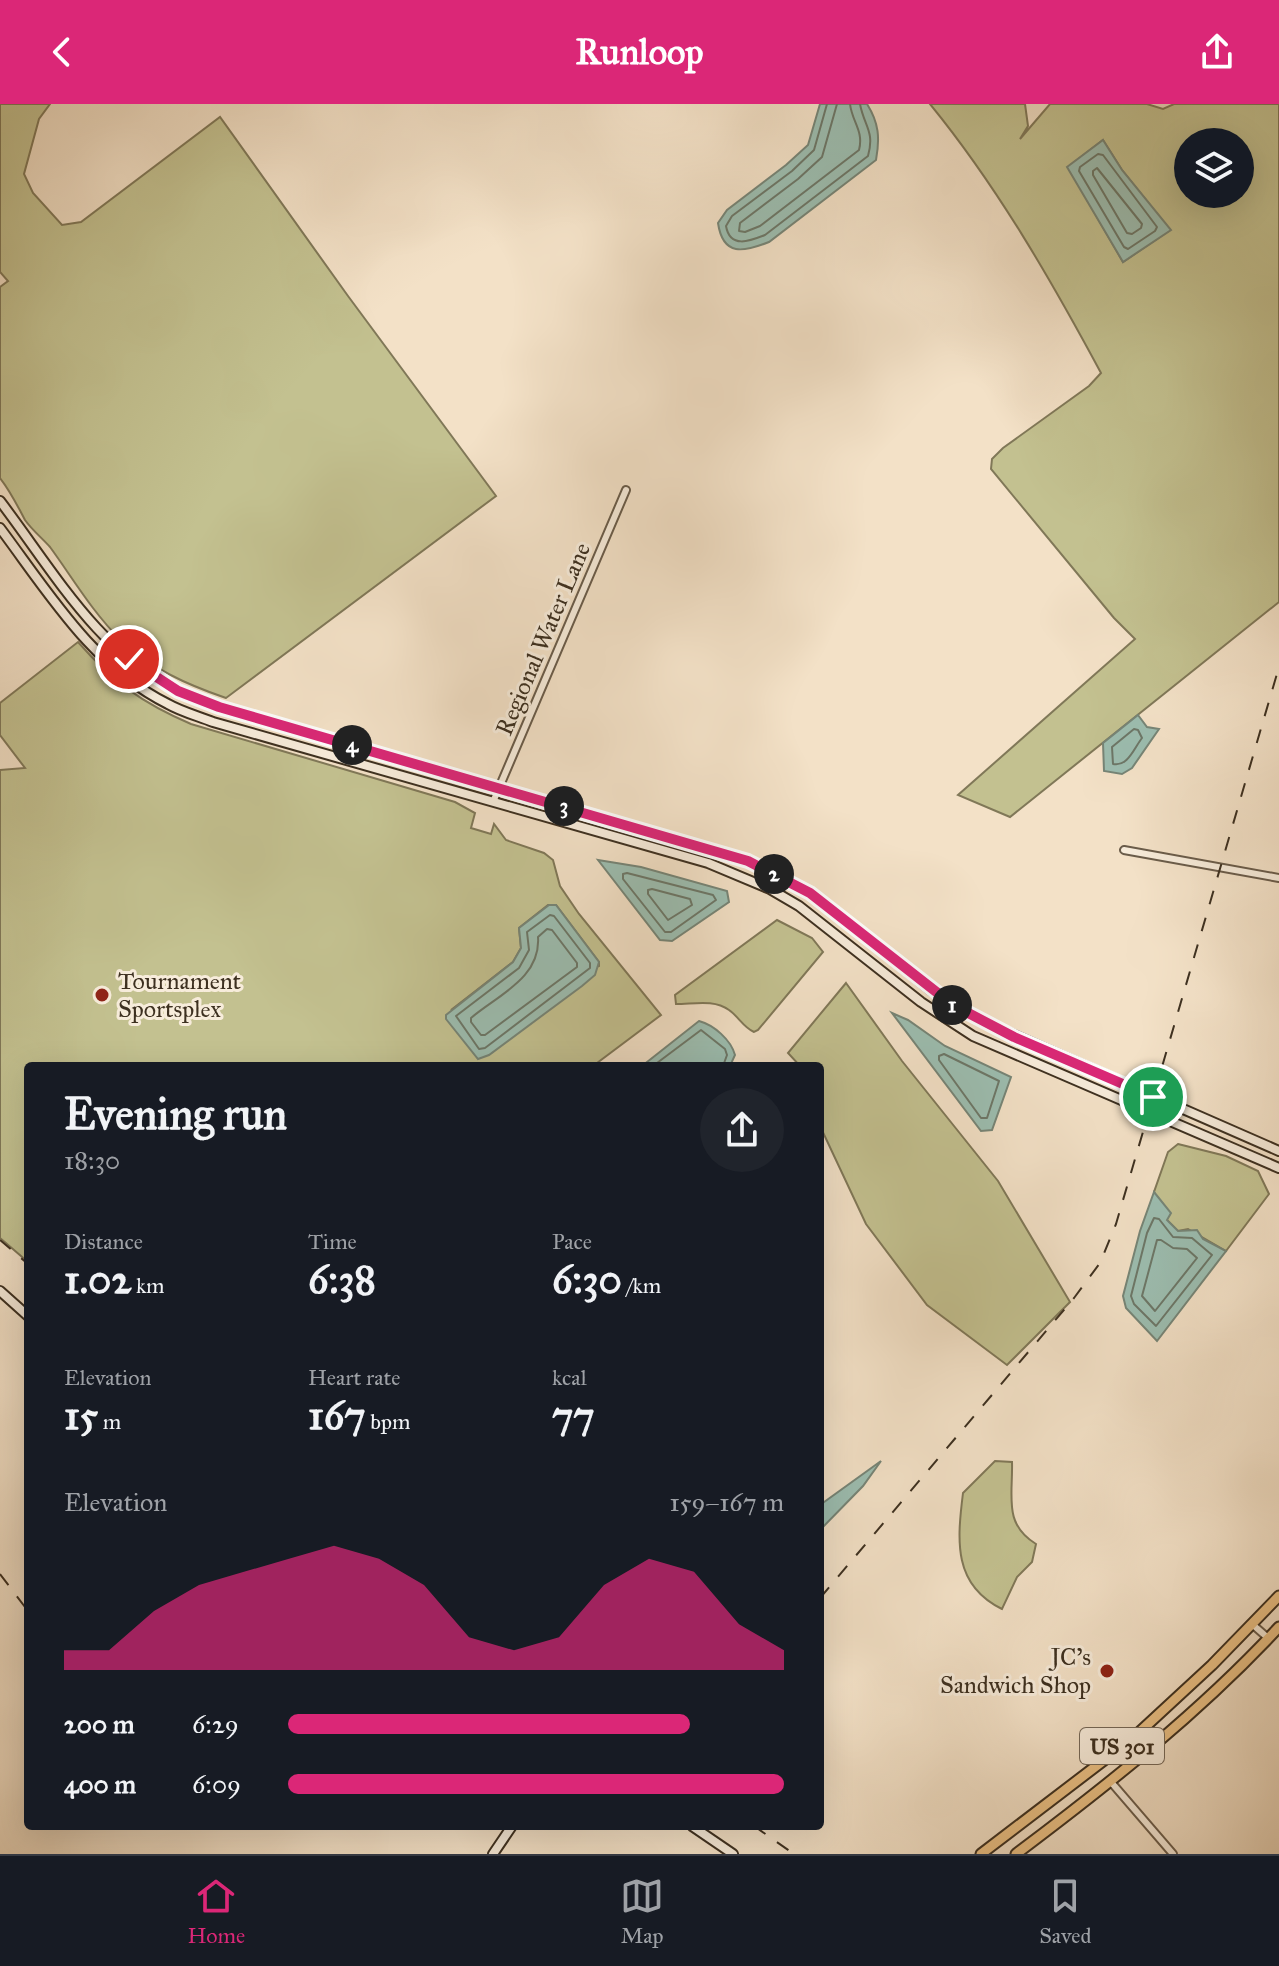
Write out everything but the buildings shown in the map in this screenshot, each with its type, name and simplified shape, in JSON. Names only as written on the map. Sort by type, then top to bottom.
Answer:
[{"type":"main road","name":"US 301","points":[[981,1854],[1133,1738],[1194,1683],[1279,1596]]},
{"type":"main road","name":"US 301","points":[[1016,1854],[1111,1782],[1193,1713],[1279,1627]]},
{"type":"street","name":"Regional Water Lane","points":[[493,802],[626,490]]},
{"type":"street","points":[[0,501],[107,640],[129,659],[178,691],[219,707],[748,861],[810,893],[931,990],[982,1021],[1279,1151]]},
{"type":"street","points":[[0,528],[96,651],[140,687],[168,705],[213,722],[739,874],[799,906],[921,1002],[973,1036],[1279,1168]]},
{"type":"street","points":[[1124,850],[1279,878]]},
{"type":"street","points":[[850,944],[859,931]]},
{"type":"street","points":[[0,1291],[24,1312]]},
{"type":"street","points":[[1252,1624],[1268,1638]]},
{"type":"street","points":[[1111,1782],[1173,1854]]},
{"type":"street","points":[[493,1854],[509,1830]]},
{"type":"street","points":[[698,1830],[733,1854]]},
{"type":"shaded area","points":[[0,104],[50,104],[39,119],[24,174],[33,193],[62,225],[81,222],[220,117],[496,496],[226,698],[143,659],[120,639],[50,547],[25,520],[0,478],[0,287],[8,281],[0,272]]},
{"type":"shaded area","points":[[930,104],[1025,104],[1028,126],[1020,139],[1050,104],[1147,104],[1163,109],[1174,104],[1279,104],[1279,602],[1010,817],[958,795],[1135,639],[1114,618],[991,469],[992,459],[1003,448],[1089,386],[1101,373],[1022,234]],"holes":[[[1103,140],[1122,170],[1170,230],[1123,262],[1068,167]]]},
{"type":"shaded area","points":[[78,642],[129,690],[191,724],[455,802],[475,813],[471,828],[491,834],[494,824],[506,840],[544,853],[553,860],[560,886],[579,914],[661,1015],[598,1062],[24,1062],[24,1259],[0,1238],[0,770],[25,768],[0,735],[0,703]],"holes":[[[548,905],[556,905],[599,966],[451,1010],[513,962],[521,948],[519,928]]]},
{"type":"shaded area","points":[[777,920],[812,938],[823,952],[758,1030],[750,1030],[729,1010],[717,1004],[676,1004],[675,995]]},
{"type":"shaded area","points":[[846,983],[902,1061],[998,1181],[1070,1302],[1007,1365],[927,1305],[866,1224],[824,1135],[824,1062],[796,1062],[788,1053]]},
{"type":"shaded area","points":[[1178,1144],[1226,1156],[1258,1171],[1269,1194],[1226,1251],[1188,1229],[1178,1231],[1167,1220],[1154,1192],[1168,1152]]},
{"type":"shaded area","points":[[995,1461],[1012,1462],[1014,1518],[1018,1528],[1036,1544],[1032,1562],[1017,1577],[1002,1609],[974,1588],[962,1560],[960,1544],[963,1493]]},
{"type":"water","points":[[820,104],[867,104],[878,131],[876,160],[769,242],[751,248],[730,247],[718,223],[727,210],[808,145]]},
{"type":"water","points":[[1103,140],[1122,170],[1171,230],[1123,262],[1067,167]]},
{"type":"water","points":[[1138,715],[1147,727],[1159,729],[1132,768],[1122,774],[1104,771],[1103,743]]},
{"type":"water","points":[[598,860],[641,867],[727,891],[729,902],[672,941],[660,940]]},
{"type":"water","points":[[549,905],[556,905],[599,962],[595,975],[489,1055],[478,1059],[446,1015],[513,962],[521,948],[519,928]]},
{"type":"water","points":[[892,1013],[908,1020],[945,1046],[1011,1077],[992,1130],[981,1131]]},
{"type":"water","points":[[699,1021],[726,1039],[735,1055],[732,1062],[647,1062]]},
{"type":"water","points":[[1154,1192],[1171,1213],[1167,1220],[1178,1231],[1197,1230],[1203,1239],[1226,1251],[1157,1341],[1126,1308],[1123,1296]]},
{"type":"water","points":[[881,1461],[863,1486],[824,1526],[824,1502]]},
{"type":"railway","points":[[824,1593],[1074,1298],[1100,1263],[1116,1224],[1279,667]]},
{"type":"railway","points":[[0,1240],[24,1261]]},
{"type":"railway","points":[[0,1574],[24,1606]]},
{"type":"railway","points":[[760,1830],[794,1854]]},
{"type":"place","name":"Tournament Sportsplex","points":[[102,995]]},
{"type":"place","name":"JC’s Sandwich Shop","points":[[1107,1671]]},
{"type":"route","points":[[129,659],[178,691],[219,707],[717,849],[748,861],[810,893],[953,1005],[1014,1037],[1153,1097]]}]
